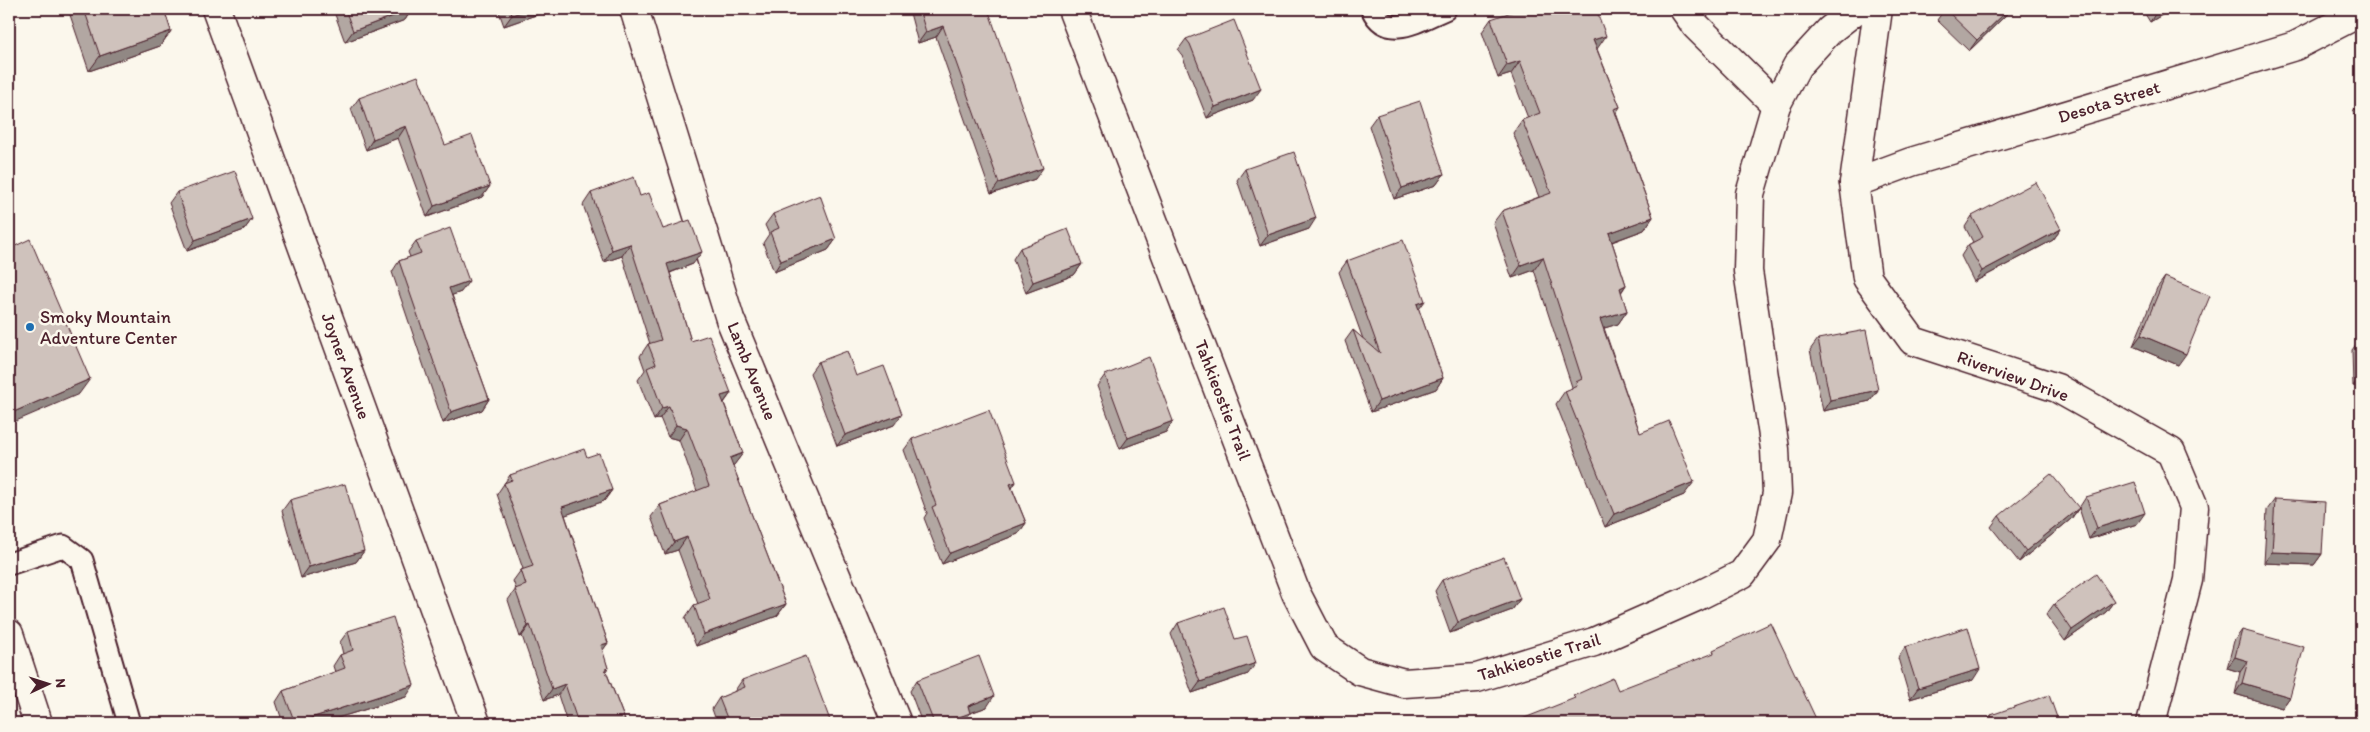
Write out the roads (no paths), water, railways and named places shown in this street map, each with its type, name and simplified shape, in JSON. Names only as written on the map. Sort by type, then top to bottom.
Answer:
[{"type":"street","name":"Joyner Avenue","points":[[216,9],[476,723]]},
{"type":"street","name":"Lamb Avenue","points":[[634,9],[730,319],[897,723]]},
{"type":"street","name":"Tahkieostie Trail","points":[[1072,9],[1296,593],[1324,647],[1360,671],[1404,683],[1477,678],[1594,642],[1696,597],[1742,574],[1766,540],[1776,494],[1775,449],[1748,271],[1750,194],[1776,105],[1797,66],[1830,30],[1857,9]]},
{"type":"street","points":[[1684,9],[1696,26],[1776,105]]},
{"type":"street","name":"Riverview Drive","points":[[1878,9],[1854,183],[1867,278],[1913,341],[2056,388],[2171,452],[2194,507],[2188,580],[2151,723]]},
{"type":"street","name":"Desota Street","points":[[1854,183],[1911,162],[2295,46],[2361,12]]},
{"type":"street","points":[[9,634],[38,723]]},
{"type":"lane","points":[[1372,9],[1377,19],[1390,27],[1402,26],[1445,9]]},
{"type":"lane","points":[[9,564],[63,546],[82,560],[129,723]]},
{"type":"place","name":"Smoky Mountain Adventure Center","points":[[30,327]]}]
